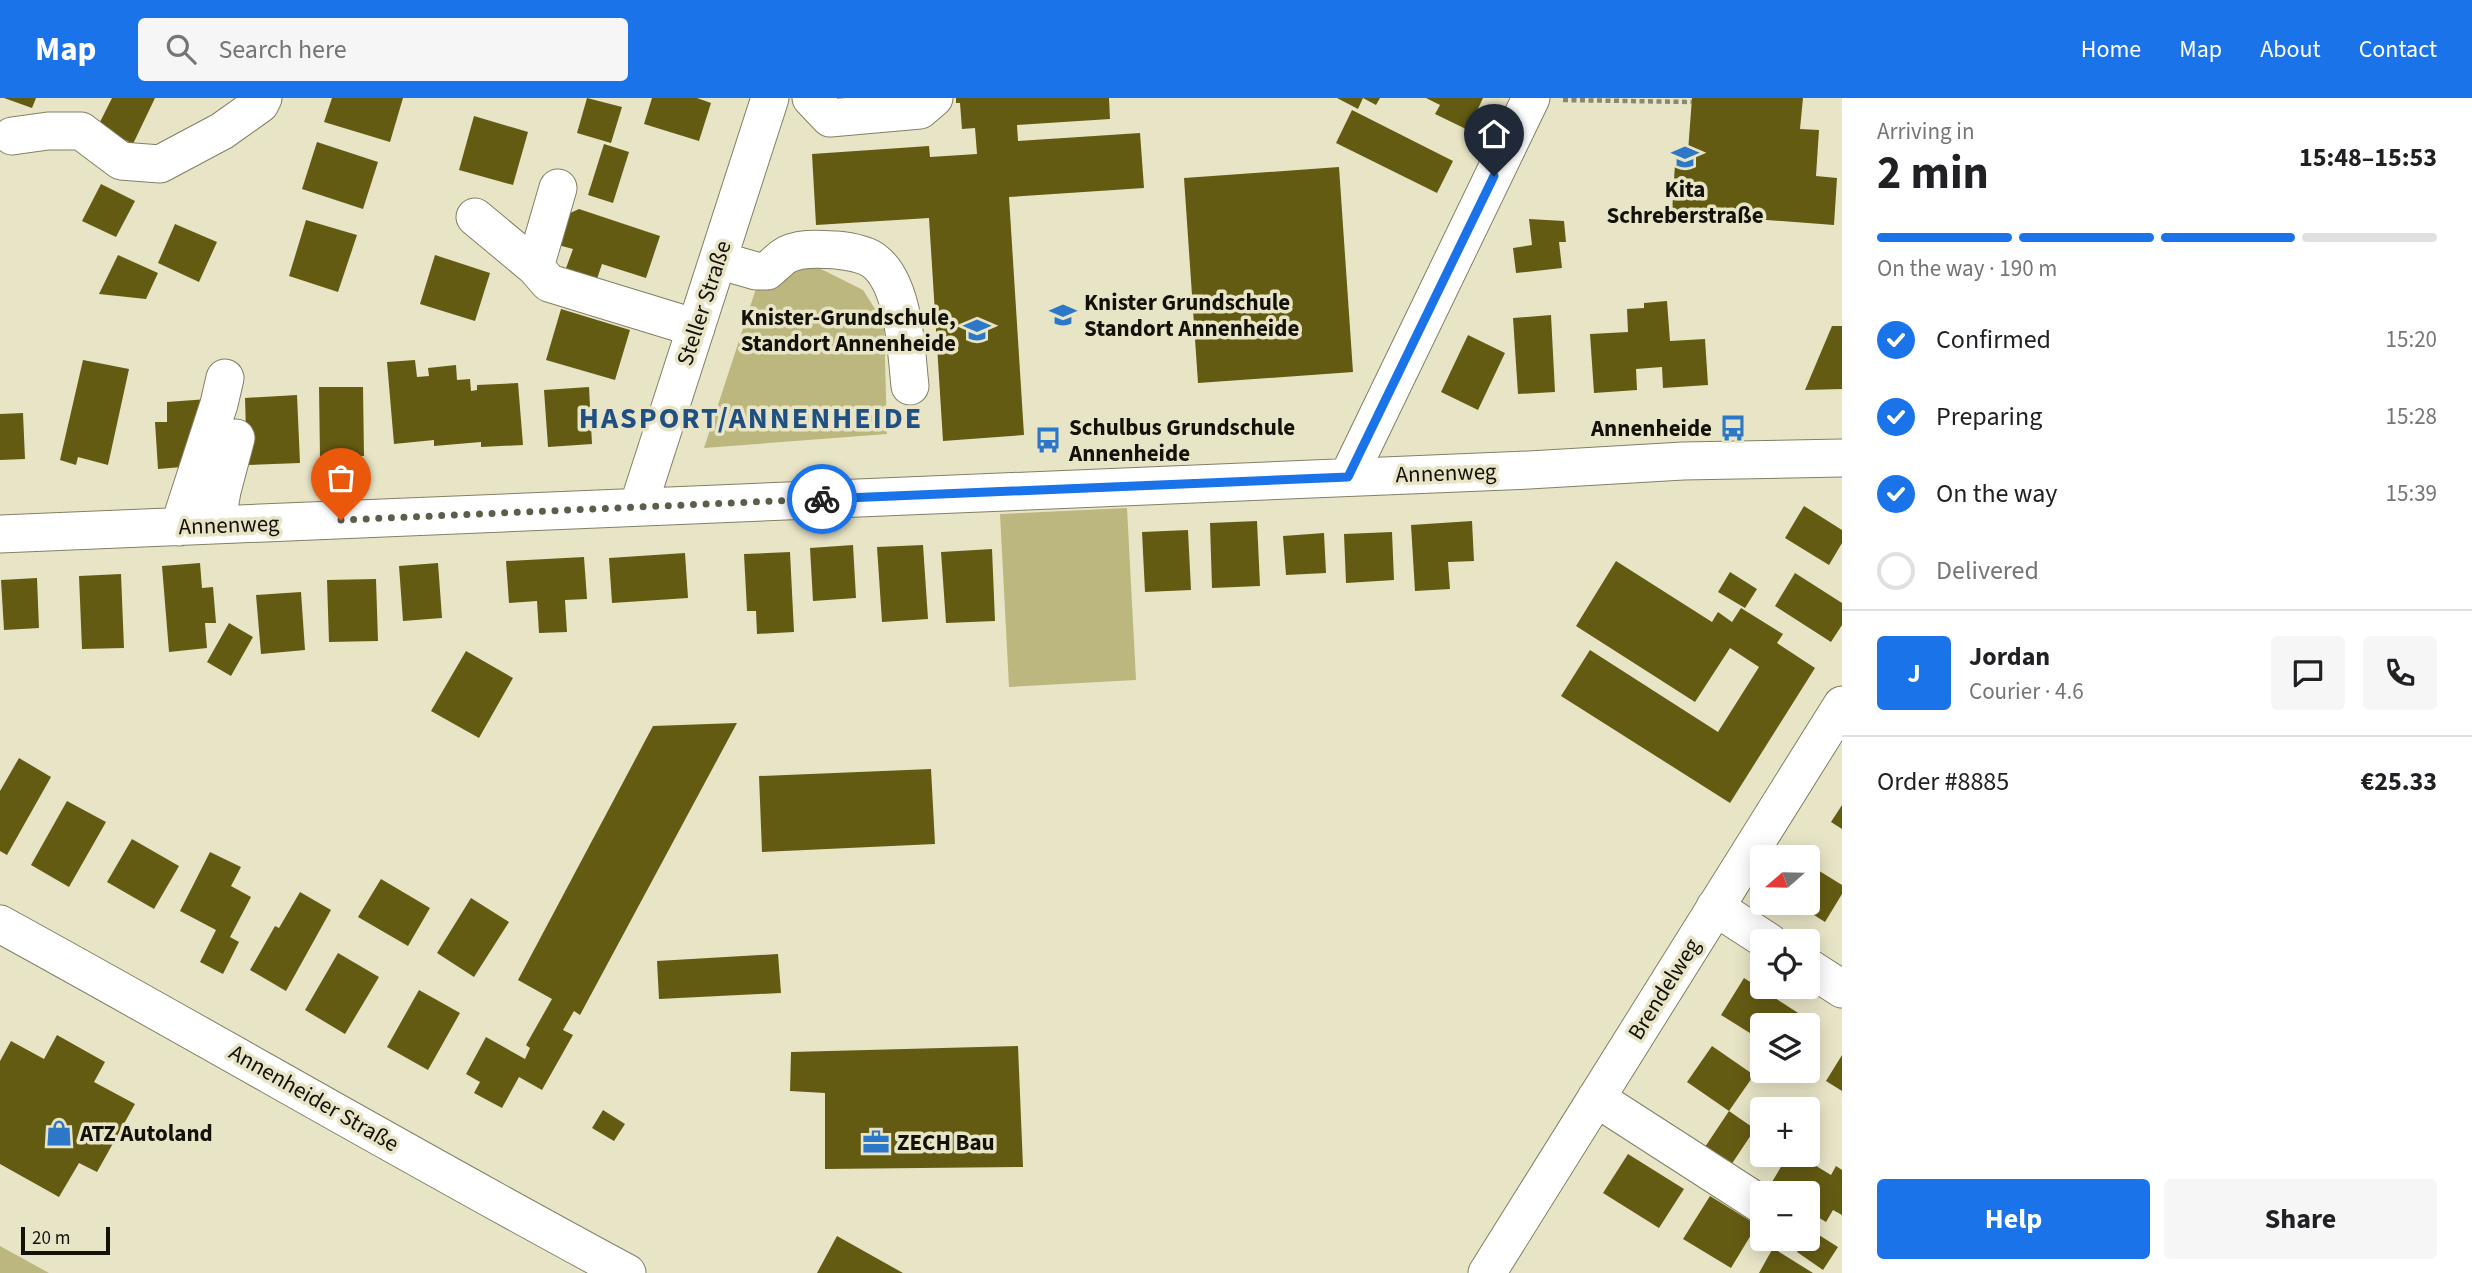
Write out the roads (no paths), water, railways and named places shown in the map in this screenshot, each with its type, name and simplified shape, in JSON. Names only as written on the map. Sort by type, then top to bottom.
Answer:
[{"type":"street","points":[[12,136],[48,131],[81,131],[121,161],[160,164],[222,131],[260,104],[263,98]]},
{"type":"street","name":"Steller Straße","points":[[638,507],[770,98]]},
{"type":"street","points":[[811,98],[830,118],[920,110],[934,98]]},
{"type":"street","points":[[1348,477],[1531,99]]},
{"type":"street","points":[[542,275],[558,187]]},
{"type":"street","points":[[475,217],[542,275]]},
{"type":"street","points":[[718,260],[756,271],[767,271],[784,256],[820,248],[847,251],[872,260],[885,274],[894,290],[904,320],[910,386]]},
{"type":"street","points":[[498,271],[542,275],[696,328]]},
{"type":"street","points":[[179,527],[225,378]]},
{"type":"street","points":[[216,525],[236,438]]},
{"type":"street","name":"Annenweg","points":[[0,534],[1529,470],[1683,461],[1842,458]]},
{"type":"street","name":"Brendelweg","points":[[1487,1273],[1842,705]]},
{"type":"street","points":[[1715,907],[1750,930]]},
{"type":"street","name":"Annenheider Straße","points":[[0,924],[213,1041],[504,1207],[627,1273]]},
{"type":"street","points":[[1820,975],[1842,989]]},
{"type":"street","points":[[1596,1098],[1750,1197]]},
{"type":"place","name":"Kita Schreberstraße","points":[[1685,157]]},
{"type":"place","name":"Knister Grundschule Standort Annenheide","points":[[1063,315]]},
{"type":"place","name":"Knister-Grundschule, Standort Annenheide","points":[[977,330]]},
{"type":"place","name":"Annenheide","points":[[1733,428]]},
{"type":"place","name":"Schulbus Grundschule Annenheide","points":[[1048,440]]},
{"type":"place","name":"ATZ Autoland","points":[[59,1133]]},
{"type":"place","name":"ZECH Bau","points":[[876,1142]]},
{"type":"district","name":"HASPORT/ANNENHEIDE","points":[[751,418]]}]
